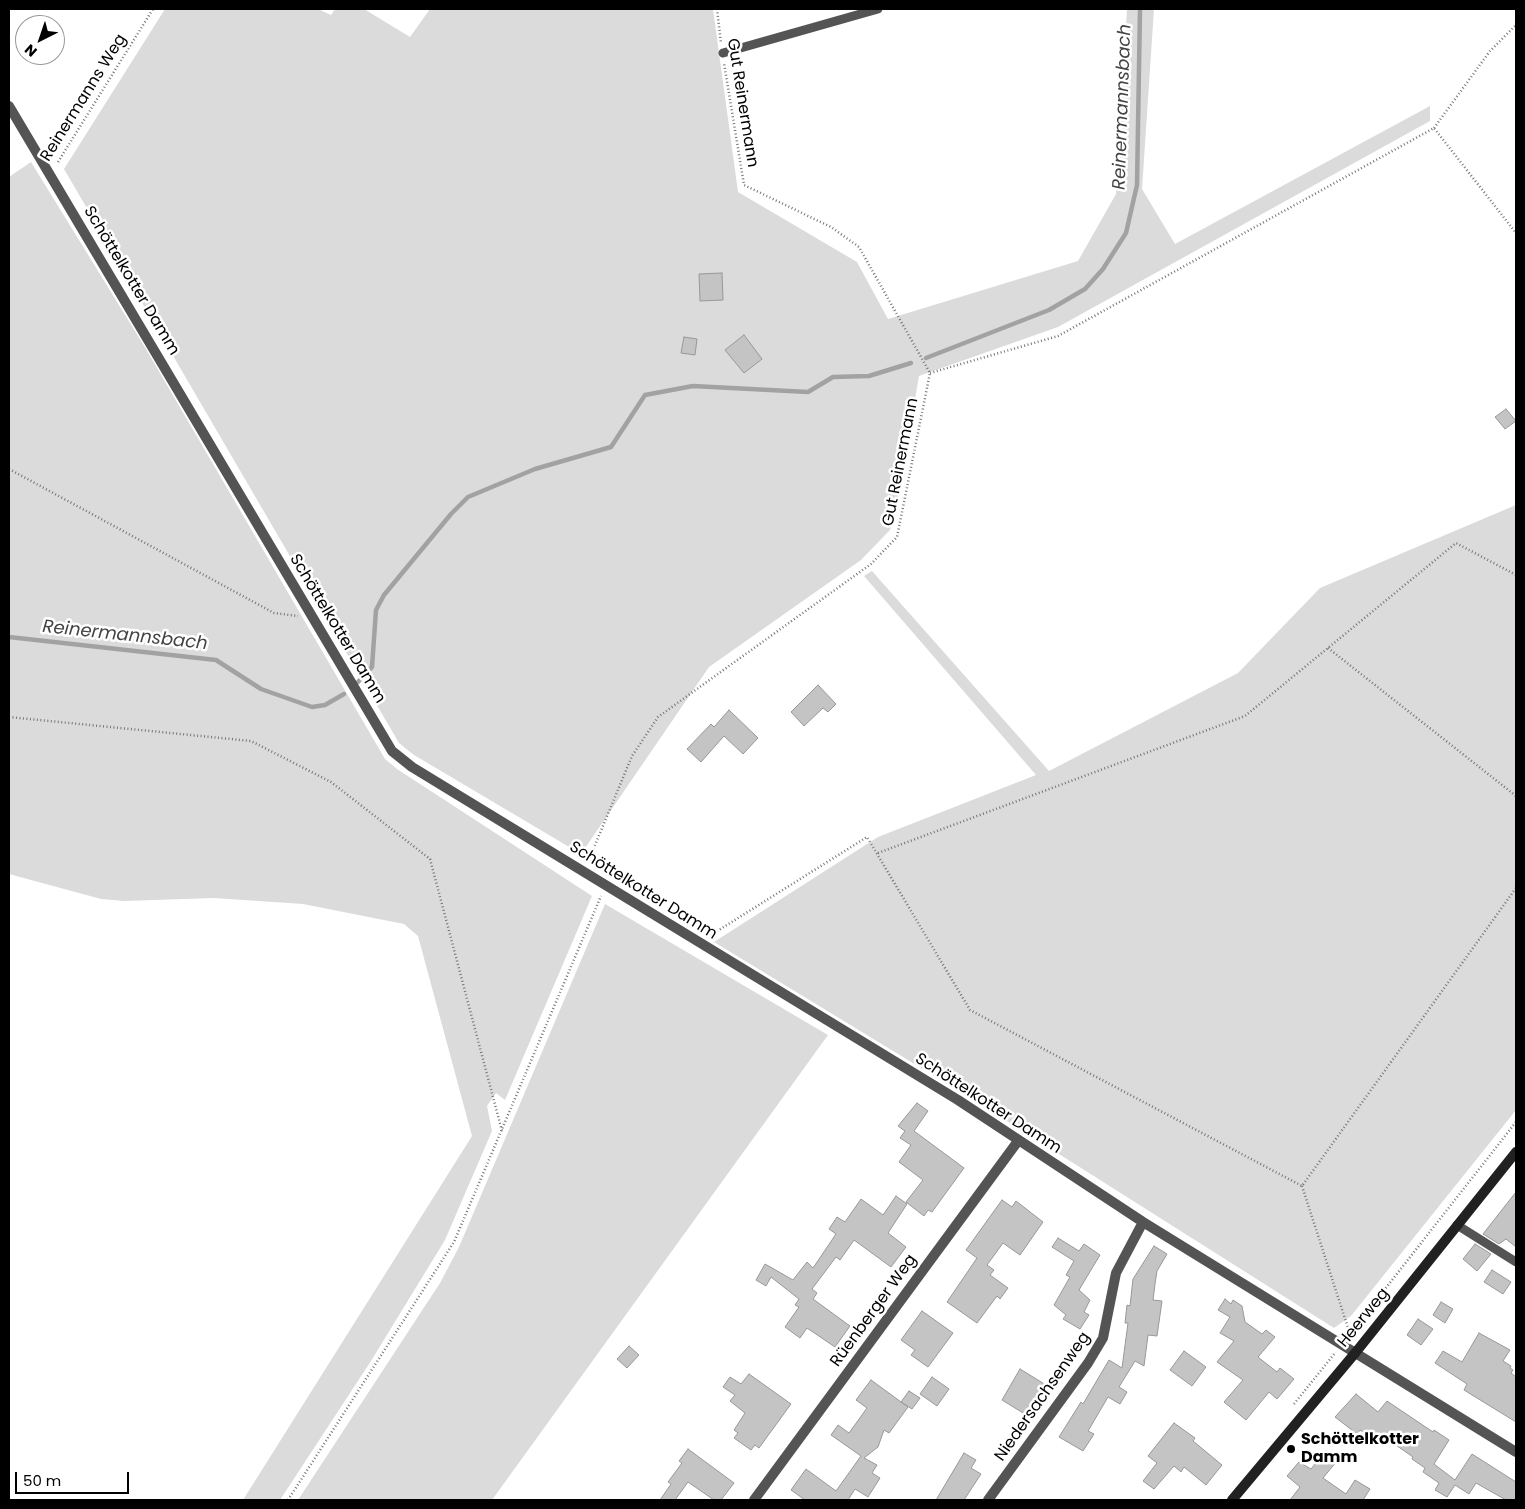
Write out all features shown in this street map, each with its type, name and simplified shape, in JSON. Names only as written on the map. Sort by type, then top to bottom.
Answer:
[{"type":"street","name":"Schöttelkotter Damm","points":[[9,106],[392,751],[412,767],[958,1100],[1143,1222],[1516,1452]]},
{"type":"street","name":"Rüenberger Weg","points":[[754,1500],[1018,1141]]},
{"type":"street","name":"Heerweg","points":[[1232,1500],[1356,1352],[1516,1152]]},
{"type":"street","name":"Niedersachsenweg","points":[[988,1500],[1088,1363],[1103,1338],[1116,1273],[1143,1222]]},
{"type":"lane","points":[[723,53],[878,9]]},
{"type":"lane","points":[[1457,1225],[1516,1262]]},
{"type":"path","name":"Reinermanns Weg","points":[[50,174],[152,9]]},
{"type":"path","name":"Gut Reinermann","points":[[584,872],[632,756],[658,717],[871,564],[897,537],[930,373],[859,247],[831,227],[744,185],[717,9]]},
{"type":"path","points":[[930,373],[1058,336],[1434,128],[1490,51],[1516,25]]},
{"type":"path","points":[[1434,128],[1516,233]]},
{"type":"path","points":[[9,469],[274,613],[313,618]]},
{"type":"path","points":[[878,854],[1245,716],[1456,543],[1516,575]]},
{"type":"path","points":[[1328,648],[1516,796]]},
{"type":"path","points":[[9,717],[251,741],[331,782],[430,859],[502,1131]]},
{"type":"path","points":[[699,943],[867,837],[970,1010],[1302,1186],[1356,1352]]},
{"type":"path","points":[[288,1500],[454,1242],[605,885]]},
{"type":"path","points":[[1302,1186],[1516,888]]},
{"type":"path","points":[[1293,1405],[1343,1344],[1516,1122]]},
{"type":"shaded area","points":[[165,9],[318,9],[331,15],[335,9],[364,9],[410,37],[430,9],[713,9],[738,192],[857,262],[888,319],[1078,261],[1116,194],[1127,9],[1154,9],[1142,189],[1175,244],[1430,106],[1430,121],[1058,327],[919,376],[897,504],[890,530],[861,560],[709,667],[581,854],[414,755],[399,743],[64,169]]},
{"type":"shaded area","points":[[31,162],[146,349],[385,759],[397,769],[592,896],[505,1100],[496,1093],[487,1106],[492,1131],[445,1240],[371,1361],[280,1500],[243,1500],[472,1136],[418,936],[404,924],[303,904],[214,898],[124,901],[101,899],[9,874],[9,177]]},
{"type":"shaded area","points":[[1516,505],[1516,1110],[1351,1316],[1334,1328],[972,1099],[714,942],[878,837],[1036,775],[864,576],[872,571],[1049,771],[1238,673],[1320,588]]},
{"type":"shaded area","points":[[605,904],[828,1035],[492,1500],[298,1500],[440,1283],[459,1247]]},
{"type":"building","points":[[722,273],[723,300],[700,301],[699,274]]},
{"type":"building","points":[[744,335],[762,359],[744,373],[725,350]]},
{"type":"building","points":[[684,337],[697,339],[695,355],[681,353]]},
{"type":"building","points":[[1506,409],[1516,421],[1505,429],[1495,417]]},
{"type":"building","points":[[818,685],[836,704],[828,712],[823,708],[804,726],[791,712]]},
{"type":"building","points":[[729,710],[758,738],[743,754],[724,736],[701,762],[687,749],[711,724],[714,727]]},
{"type":"building","points":[[917,1103],[928,1111],[914,1131],[964,1168],[932,1212],[928,1210],[924,1216],[906,1202],[923,1180],[899,1162],[911,1145],[900,1138],[905,1131],[898,1126]]},
{"type":"building","points":[[1516,1192],[1516,1247],[1506,1239],[1499,1244],[1483,1234]]},
{"type":"building","points":[[896,1196],[907,1204],[888,1233],[906,1247],[891,1267],[854,1240],[840,1260],[836,1257],[812,1289],[817,1293],[813,1299],[850,1326],[835,1347],[807,1328],[800,1338],[785,1327],[799,1307],[795,1305],[799,1299],[771,1277],[766,1286],[756,1280],[765,1264],[793,1280],[807,1262],[813,1268],[836,1234],[829,1229],[837,1217],[845,1222],[861,1199],[883,1215]]},
{"type":"building","points":[[1002,1200],[1012,1207],[1016,1201],[1043,1222],[1020,1255],[1003,1243],[987,1265],[994,1270],[990,1275],[1008,1288],[1000,1299],[997,1296],[977,1323],[947,1302],[977,1258],[966,1250]]},
{"type":"building","points":[[1058,1238],[1079,1251],[1084,1244],[1100,1255],[1079,1290],[1090,1300],[1084,1312],[1089,1315],[1080,1329],[1063,1319],[1066,1315],[1054,1305],[1070,1277],[1066,1275],[1074,1261],[1052,1247]]},
{"type":"building","points":[[1475,1244],[1491,1254],[1477,1271],[1463,1259]]},
{"type":"building","points":[[1154,1246],[1167,1254],[1157,1271],[1153,1300],[1162,1301],[1157,1336],[1148,1335],[1144,1366],[1135,1361],[1119,1387],[1127,1392],[1120,1404],[1108,1397],[1088,1431],[1094,1434],[1083,1451],[1059,1437],[1081,1402],[1083,1404],[1109,1360],[1122,1368],[1128,1323],[1125,1323],[1127,1305],[1130,1306],[1133,1279]]},
{"type":"building","points":[[1492,1270],[1511,1282],[1503,1294],[1484,1282]]},
{"type":"building","points":[[1225,1299],[1231,1304],[1233,1300],[1242,1306],[1245,1322],[1262,1334],[1266,1330],[1275,1337],[1258,1357],[1277,1372],[1280,1368],[1294,1379],[1277,1399],[1269,1392],[1246,1420],[1224,1402],[1243,1380],[1217,1362],[1234,1341],[1220,1333],[1230,1317],[1218,1310]]},
{"type":"building","points":[[1441,1302],[1453,1309],[1445,1323],[1433,1315]]},
{"type":"building","points":[[922,1311],[953,1333],[928,1367],[911,1355],[915,1350],[901,1340]]},
{"type":"building","points":[[1418,1319],[1433,1329],[1421,1345],[1407,1335]]},
{"type":"building","points":[[1479,1333],[1510,1350],[1503,1361],[1511,1366],[1510,1368],[1513,1370],[1511,1373],[1516,1377],[1516,1422],[1464,1390],[1467,1384],[1435,1363],[1443,1351],[1462,1362]]},
{"type":"building","points":[[629,1346],[639,1355],[627,1368],[617,1359]]},
{"type":"building","points":[[1184,1351],[1206,1367],[1192,1386],[1170,1370]]},
{"type":"building","points":[[1020,1369],[1046,1385],[1028,1416],[1002,1400]]},
{"type":"building","points":[[749,1374],[791,1404],[759,1448],[755,1445],[751,1450],[734,1438],[738,1433],[734,1430],[745,1413],[730,1401],[735,1395],[723,1387],[730,1377],[741,1384]]},
{"type":"building","points":[[932,1377],[949,1389],[937,1406],[920,1394]]},
{"type":"building","points":[[871,1380],[908,1407],[889,1433],[884,1430],[878,1447],[864,1458],[877,1465],[872,1473],[880,1478],[868,1497],[855,1489],[848,1500],[805,1500],[791,1490],[806,1469],[836,1491],[861,1456],[831,1435],[838,1425],[849,1433],[867,1408],[856,1400]]},
{"type":"building","points":[[909,1391],[920,1398],[912,1409],[901,1402]]},
{"type":"building","points":[[1356,1394],[1378,1412],[1387,1401],[1433,1432],[1434,1430],[1449,1440],[1434,1464],[1455,1480],[1472,1454],[1516,1482],[1516,1500],[1506,1500],[1476,1483],[1469,1494],[1455,1485],[1447,1497],[1435,1490],[1439,1483],[1423,1472],[1425,1468],[1412,1459],[1413,1457],[1380,1434],[1375,1440],[1360,1430],[1357,1434],[1335,1417]]},
{"type":"building","points":[[1174,1423],[1195,1438],[1193,1441],[1222,1465],[1206,1485],[1184,1467],[1181,1472],[1174,1466],[1154,1489],[1143,1481],[1157,1463],[1148,1456]]},
{"type":"building","points":[[688,1449],[734,1483],[721,1500],[714,1500],[688,1482],[675,1500],[660,1500],[671,1484],[668,1482],[682,1463],[679,1461]]},
{"type":"building","points":[[1326,1451],[1337,1461],[1323,1478],[1346,1494],[1355,1480],[1370,1489],[1363,1500],[1290,1500],[1300,1487],[1287,1476],[1299,1462],[1311,1469]]},
{"type":"building","points":[[964,1453],[976,1460],[971,1468],[981,1474],[964,1500],[936,1500]]},
{"type":"waterway","name":"Reinermannsbach","points":[[926,358],[1049,310],[1085,289],[1103,269],[1126,233],[1137,185],[1140,9]]},
{"type":"waterway","name":"Reinermannsbach","points":[[358,682],[372,667],[376,610],[384,595],[451,514],[468,497],[535,469],[611,447],[645,395],[693,386],[808,392],[833,377],[869,376],[911,363]]},
{"type":"waterway","name":"Reinermannsbach","points":[[9,637],[216,660],[261,689],[312,707],[325,705],[344,694]]},
{"type":"place","name":"Schöttelkotter Damm","points":[[1291,1449]]}]
